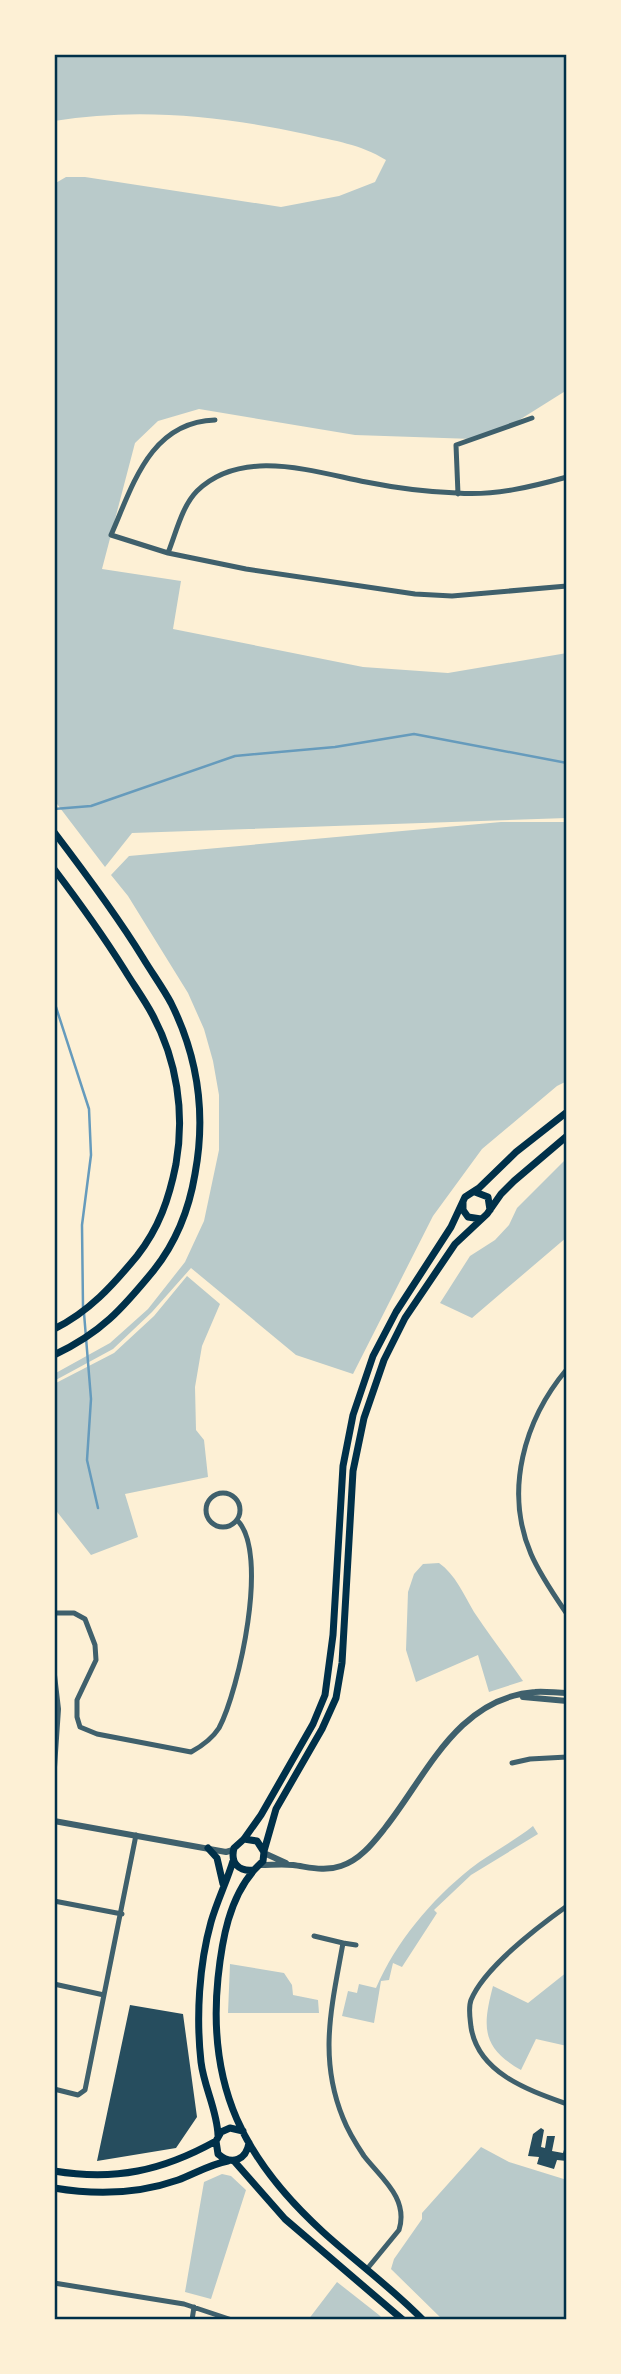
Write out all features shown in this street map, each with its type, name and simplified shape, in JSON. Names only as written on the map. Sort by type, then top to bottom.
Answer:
[{"type":"main road","points":[[54,832],[111,907],[171,1002],[194,1066],[201,1126],[200,1148],[188,1206],[169,1251],[124,1307],[72,1347],[54,1355]]},
{"type":"main road","points":[[54,869],[95,923],[153,1015],[174,1072],[180,1126],[173,1181],[166,1205],[151,1237],[110,1289],[92,1305],[54,1329]]},
{"type":"main road","points":[[403,2320],[285,2219],[231,2161],[218,2154],[216,2119],[202,2065],[199,2021],[208,1936],[233,1861],[233,1850],[261,1815],[313,1724],[325,1695],[332,1649],[343,1466],[348,1433],[368,1372],[387,1327],[451,1227],[467,1195],[475,1192],[516,1152],[567,1112]]},
{"type":"main road","points":[[424,2320],[297,2205],[255,2156],[230,2106],[218,2063],[216,2000],[220,1960],[233,1906],[240,1889],[258,1867],[276,1809],[322,1729],[336,1698],[340,1681],[353,1471],[359,1436],[378,1376],[397,1333],[445,1257],[514,1181],[567,1136]]},
{"type":"main road","points":[[475,1192],[488,1197],[489,1211]]},
{"type":"main road","points":[[463,1201],[463,1210],[468,1217],[481,1219]]},
{"type":"main road","points":[[244,1839],[257,1841],[264,1852]]},
{"type":"main road","points":[[208,1848],[217,1858],[223,1885]]},
{"type":"main road","points":[[233,1861],[242,1870],[258,1867]]},
{"type":"main road","points":[[54,2171],[110,2175],[150,2170],[194,2153],[230,2127],[243,2132]]},
{"type":"main road","points":[[54,2188],[87,2192],[135,2191],[163,2185],[243,2157],[249,2143]]},
{"type":"street","points":[[458,494],[456,445],[532,418]]},
{"type":"street","points":[[215,421],[195,421],[166,436],[142,466],[111,536],[168,553],[258,571],[415,594],[452,596],[567,586]]},
{"type":"street","points":[[168,553],[189,500],[198,489],[215,478],[254,467],[294,468],[368,482],[458,494],[497,493],[567,477]]},
{"type":"street","points":[[567,1369],[535,1418],[520,1467],[518,1494],[521,1522],[531,1555],[567,1614]]},
{"type":"street","points":[[54,1613],[74,1613],[85,1619],[95,1645],[96,1660],[76,1706],[80,1727],[97,1734],[191,1752],[203,1745],[218,1728],[230,1701],[245,1646],[251,1562],[249,1538],[237,1520],[240,1506],[235,1498],[220,1493],[206,1505],[209,1520],[223,1527],[237,1520]]},
{"type":"street","points":[[54,1675],[58,1709],[54,1767]]},
{"type":"street","points":[[258,1867],[294,1865],[326,1869],[355,1859],[366,1850],[400,1808],[455,1731],[490,1706],[514,1696],[537,1692],[567,1693]]},
{"type":"street","points":[[514,1696],[567,1701]]},
{"type":"street","points":[[512,1763],[567,1757]]},
{"type":"street","points":[[54,1821],[226,1852],[233,1850]]},
{"type":"street","points":[[54,2090],[78,2095],[85,2090],[136,1835]]},
{"type":"street","points":[[264,1852],[294,1865]]},
{"type":"street","points":[[54,1901],[122,1914]]},
{"type":"street","points":[[567,1906],[500,1961],[484,1979],[472,1999],[470,2009],[475,2044],[488,2062],[509,2080],[567,2104]]},
{"type":"street","points":[[314,1936],[356,1945]]},
{"type":"street","points":[[343,1943],[329,2023],[330,2079],[349,2132],[394,2193],[401,2214],[401,2223],[393,2238],[367,2269]]},
{"type":"street","points":[[54,1984],[104,1996]]},
{"type":"street","points":[[54,2283],[194,2307],[232,2320]]},
{"type":"street","points":[[192,2320],[194,2307]]},
{"type":"shaded area","points":[[54,54],[567,54],[567,390],[516,422],[473,439],[355,435],[199,409],[158,421],[135,443],[102,569],[181,581],[173,629],[363,667],[448,673],[567,653],[567,818],[132,833],[105,867],[54,800],[54,184],[66,177],[85,177],[281,207],[339,196],[375,182],[386,160],[367,150],[337,141],[212,118],[149,114],[54,121]]},
{"type":"shaded area","points":[[501,822],[567,822],[567,1081],[557,1086],[482,1149],[433,1216],[353,1374],[296,1355],[191,1268],[152,1312],[113,1349],[54,1381],[54,1374],[110,1343],[148,1309],[185,1262],[204,1221],[219,1150],[219,1095],[204,1029],[188,993],[128,896],[111,875],[129,856]]},
{"type":"shaded area","points":[[567,1158],[567,1237],[472,1318],[440,1303],[470,1256],[495,1240],[509,1225],[517,1208]]},
{"type":"shaded area","points":[[187,1276],[220,1304],[202,1346],[195,1387],[196,1430],[204,1440],[208,1477],[125,1494],[138,1537],[91,1555],[54,1508],[54,1384],[114,1353],[154,1316]]},
{"type":"shaded area","points":[[439,1563],[454,1579],[523,1681],[489,1692],[478,1655],[416,1682],[406,1650],[408,1592],[414,1574],[423,1564]]},
{"type":"shaded area","points":[[533,1826],[538,1834],[471,1875],[434,1910],[437,1913],[402,1967],[393,1963],[389,1980],[381,1981],[374,2023],[342,2016],[348,1991],[357,1993],[359,1984],[376,1988],[404,1938],[442,1894],[478,1863]]},
{"type":"shaded area","points":[[230,1964],[284,1973],[292,1985],[293,1995],[318,2000],[319,2013],[228,2013]]},
{"type":"shaded area","points":[[567,1972],[567,2046],[536,2039],[521,2070],[498,2053],[491,2044],[487,2012],[493,1986],[528,2003]]},
{"type":"shaded area","points":[[481,2147],[509,2162],[567,2180],[567,2320],[443,2320],[391,2269],[394,2259],[422,2219],[422,2213]]},
{"type":"shaded area","points":[[222,2174],[231,2176],[246,2190],[211,2299],[185,2292],[204,2182]]},
{"type":"shaded area","points":[[337,2282],[379,2315],[384,2320],[308,2320]]},
{"type":"building","points":[[130,2005],[183,2014],[197,2117],[176,2148],[97,2161]]},
{"type":"building","points":[[541,2128],[544,2130],[541,2147],[545,2148],[547,2136],[555,2136],[552,2151],[563,2153],[567,2140],[567,2161],[557,2160],[554,2169],[537,2164],[539,2157],[528,2156],[533,2134]]},
{"type":"waterway","points":[[54,809],[91,806],[235,756],[335,747],[414,734],[567,763]]},
{"type":"waterway","points":[[54,1001],[89,1109],[91,1155],[82,1225],[83,1307]]},
{"type":"waterway","points":[[84,1313],[91,1399],[87,1460],[98,1508]]}]
